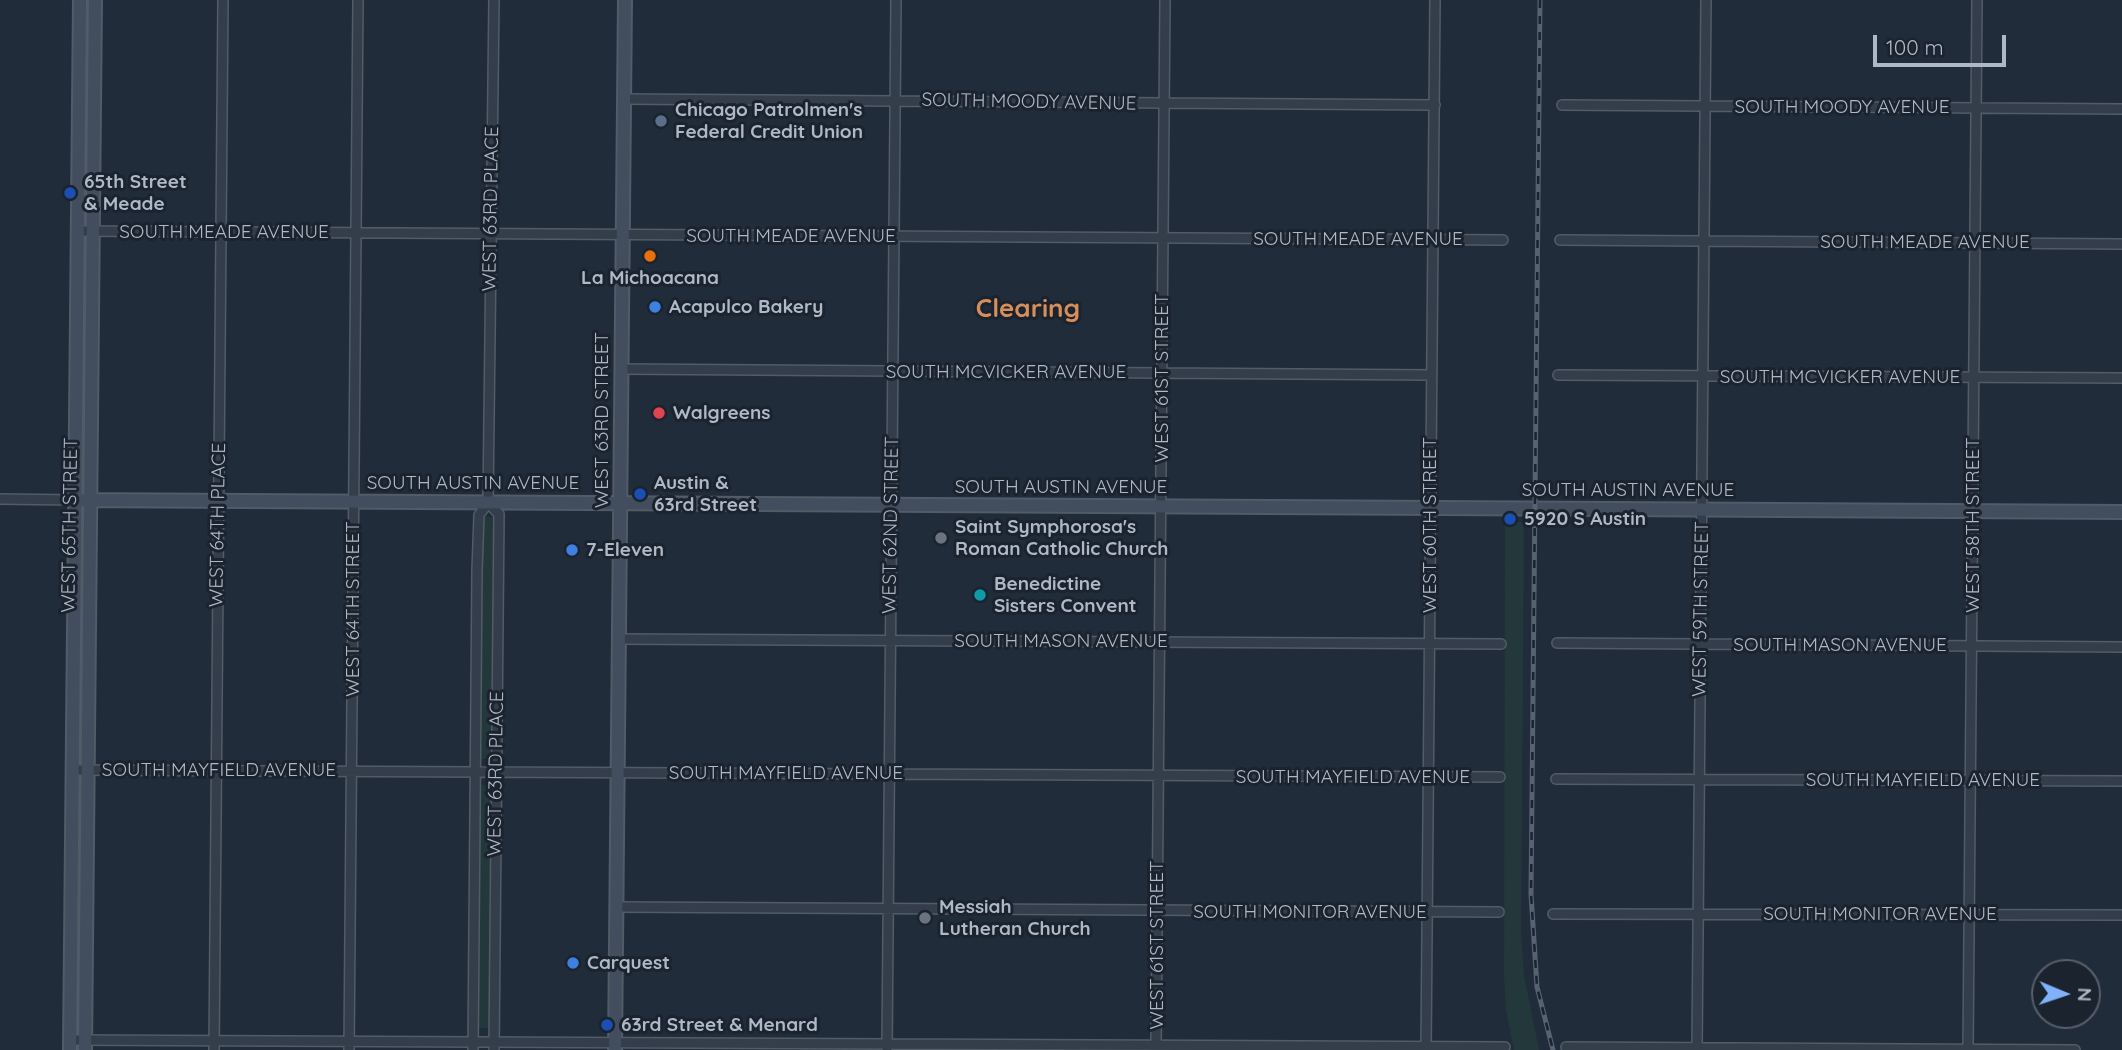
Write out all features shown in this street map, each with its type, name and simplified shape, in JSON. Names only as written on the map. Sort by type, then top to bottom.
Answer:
[{"type":"street","name":"WEST 65TH STREET","points":[[70,1045],[80,0]]},
{"type":"street","name":"WEST 65TH STREET","points":[[85,1045],[95,0]]},
{"type":"street","name":"WEST 64TH PLACE","points":[[214,1045],[223,0]]},
{"type":"street","name":"WEST 64TH STREET","points":[[349,1045],[358,0]]},
{"type":"street","name":"WEST 63RD PLACE","points":[[473,1046],[479,514],[488,503],[494,0]]},
{"type":"street","name":"WEST 63RD STREET","points":[[615,1046],[625,0]]},
{"type":"street","name":"WEST 62ND STREET","points":[[887,1047],[896,0]]},
{"type":"street","name":"WEST 61ST STREET","points":[[1156,1047],[1165,0]]},
{"type":"street","name":"WEST 60TH STREET","points":[[1426,1049],[1435,0]]},
{"type":"street","name":"WEST 59TH STREET","points":[[1697,1049],[1706,0]]},
{"type":"street","name":"WEST 58TH STREET","points":[[1968,1050],[1977,0]]},
{"type":"street","name":"SOUTH MOODY AVENUE","points":[[624,99],[1434,105]]},
{"type":"street","name":"SOUTH MOODY AVENUE","points":[[1562,105],[2122,109]]},
{"type":"street","name":"SOUTH MEADE AVENUE","points":[[78,230],[1503,240]]},
{"type":"street","name":"SOUTH MEADE AVENUE","points":[[1560,240],[2122,244]]},
{"type":"street","points":[[77,305],[91,305]]},
{"type":"street","name":"SOUTH MCVICKER AVENUE","points":[[622,369],[1432,375]]},
{"type":"street","name":"SOUTH MCVICKER AVENUE","points":[[1558,375],[2122,378]]},
{"type":"street","name":"SOUTH AUSTIN AVENUE","points":[[0,499],[2122,512]]},
{"type":"street","name":"WEST 63RD PLACE","points":[[488,503],[499,514],[494,1046]]},
{"type":"street","name":"SOUTH MASON AVENUE","points":[[620,639],[1501,644]]},
{"type":"street","name":"SOUTH MASON AVENUE","points":[[1557,643],[2122,647]]},
{"type":"street","name":"SOUTH MAYFIELD AVENUE","points":[[72,769],[1500,778]]},
{"type":"street","name":"SOUTH MAYFIELD AVENUE","points":[[1556,779],[2122,781]]},
{"type":"street","name":"SOUTH MONITOR AVENUE","points":[[617,907],[1499,912]]},
{"type":"street","name":"SOUTH MONITOR AVENUE","points":[[1553,914],[2122,915]]},
{"type":"street","points":[[70,1045],[615,1046],[682,1042],[887,1047],[1505,1047]]},
{"type":"street","points":[[1566,1047],[2075,1050]]},
{"type":"green space","points":[[483,517],[495,517],[493,759],[481,759]]},
{"type":"green space","points":[[1505,522],[1524,522],[1521,933],[1524,975],[1539,1050],[1514,1050],[1506,1010]]},
{"type":"green space","points":[[480,785],[493,785],[491,1028],[478,1028]]},
{"type":"railway","points":[[1540,0],[1531,894],[1537,987],[1553,1050]]},
{"type":"place","name":"Chicago Patrolmen's Federal Credit Union","points":[[661,121]]},
{"type":"place","name":"65th Street & Meade","points":[[70,193]]},
{"type":"place","name":"La Michoacana","points":[[650,256]]},
{"type":"place","name":"Acapulco Bakery","points":[[655,307]]},
{"type":"place","name":"Walgreens","points":[[659,413]]},
{"type":"place","name":"Austin & 63rd Street","points":[[640,494]]},
{"type":"place","name":"5920 S Austin","points":[[1510,519]]},
{"type":"place","name":"Saint Symphorosa's Roman Catholic Church","points":[[941,538]]},
{"type":"place","name":"7-Eleven","points":[[572,550]]},
{"type":"place","name":"Benedictine Sisters Convent","points":[[980,595]]},
{"type":"place","name":"Messiah Lutheran Church","points":[[925,918]]},
{"type":"place","name":"Carquest","points":[[573,963]]},
{"type":"place","name":"63rd Street & Menard","points":[[607,1025]]},
{"type":"district","name":"Clearing","points":[[1028,309]]}]
